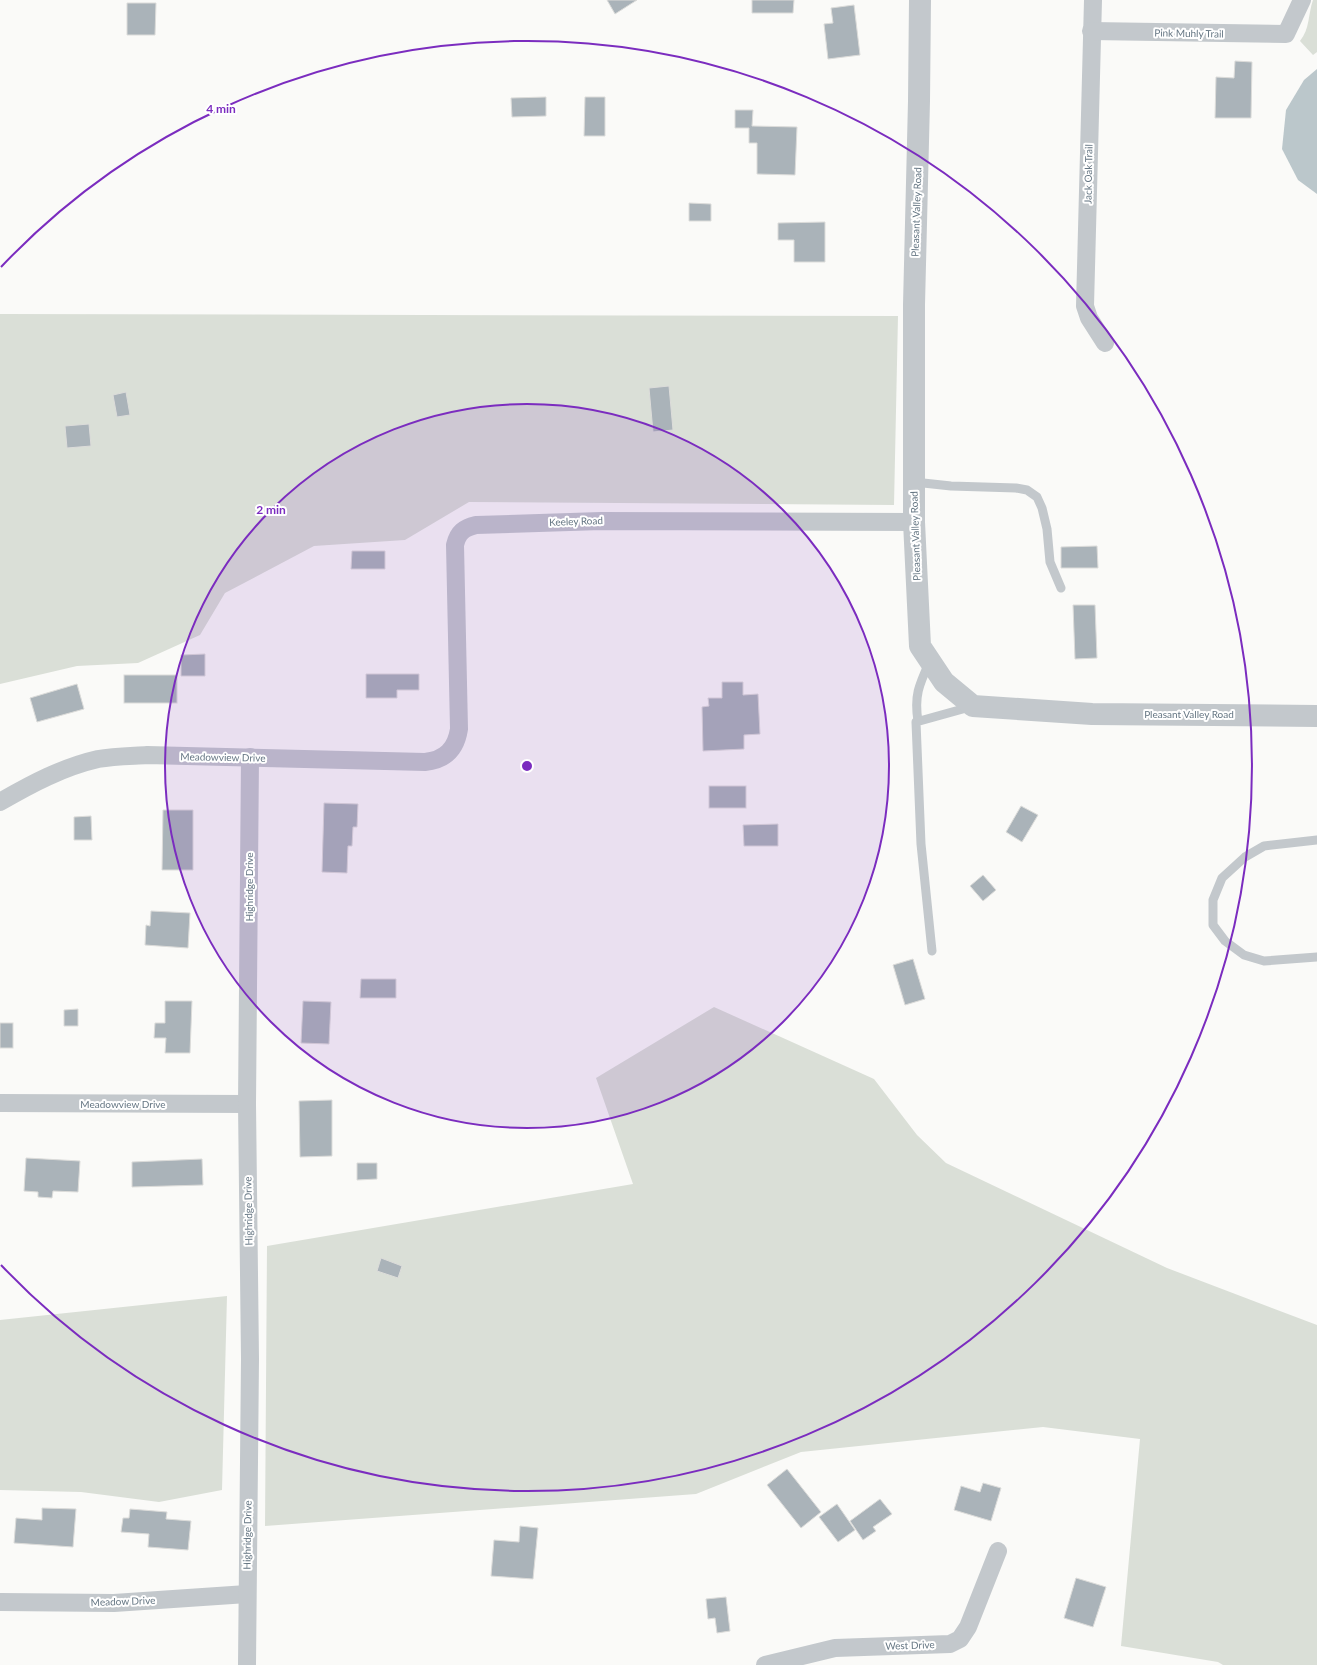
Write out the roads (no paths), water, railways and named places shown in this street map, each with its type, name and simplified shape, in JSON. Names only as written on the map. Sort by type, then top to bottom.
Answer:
[{"type":"street","name":"Pleasant Valley Road","points":[[920,0],[920,98],[914,305],[914,522],[920,646],[944,682],[974,706],[1092,714],[1317,716]]},
{"type":"street","name":"Jack Oak Trail","points":[[1093,0],[1085,306],[1089,318],[1105,343]]},
{"type":"street","name":"Pink Muhly Trail","points":[[1091,31],[1286,34],[1302,0]]},
{"type":"street","name":"Keeley Road","points":[[452,749],[457,741],[459,717],[455,545],[460,531],[467,527],[476,524],[601,521],[914,522]]},
{"type":"street","name":"Meadowview Drive","points":[[0,802],[28,785],[53,774],[98,759],[147,755],[425,762],[435,761],[445,756],[452,749]]},
{"type":"street","name":"Highridge Drive","points":[[247,1665],[250,1359],[247,1104],[250,757]]},
{"type":"street","name":"Meadowview Drive","points":[[0,1103],[247,1104]]},
{"type":"street","name":"West Drive","points":[[765,1665],[835,1648],[950,1644],[960,1639],[968,1627],[998,1551]]},
{"type":"street","name":"Meadow Drive","points":[[0,1602],[114,1603],[247,1594]]},
{"type":"lane","points":[[914,482],[952,486],[1016,488],[1027,490],[1032,493],[1042,508],[1047,529],[1050,562],[1061,588]]},
{"type":"lane","points":[[930,661],[918,687],[916,704],[918,721],[916,722],[921,844],[932,951]]},
{"type":"lane","points":[[918,721],[974,706]]},
{"type":"lane","points":[[1317,840],[1264,846],[1245,857],[1222,878],[1213,900],[1213,924],[1225,941],[1244,955],[1264,961],[1317,957]]}]
